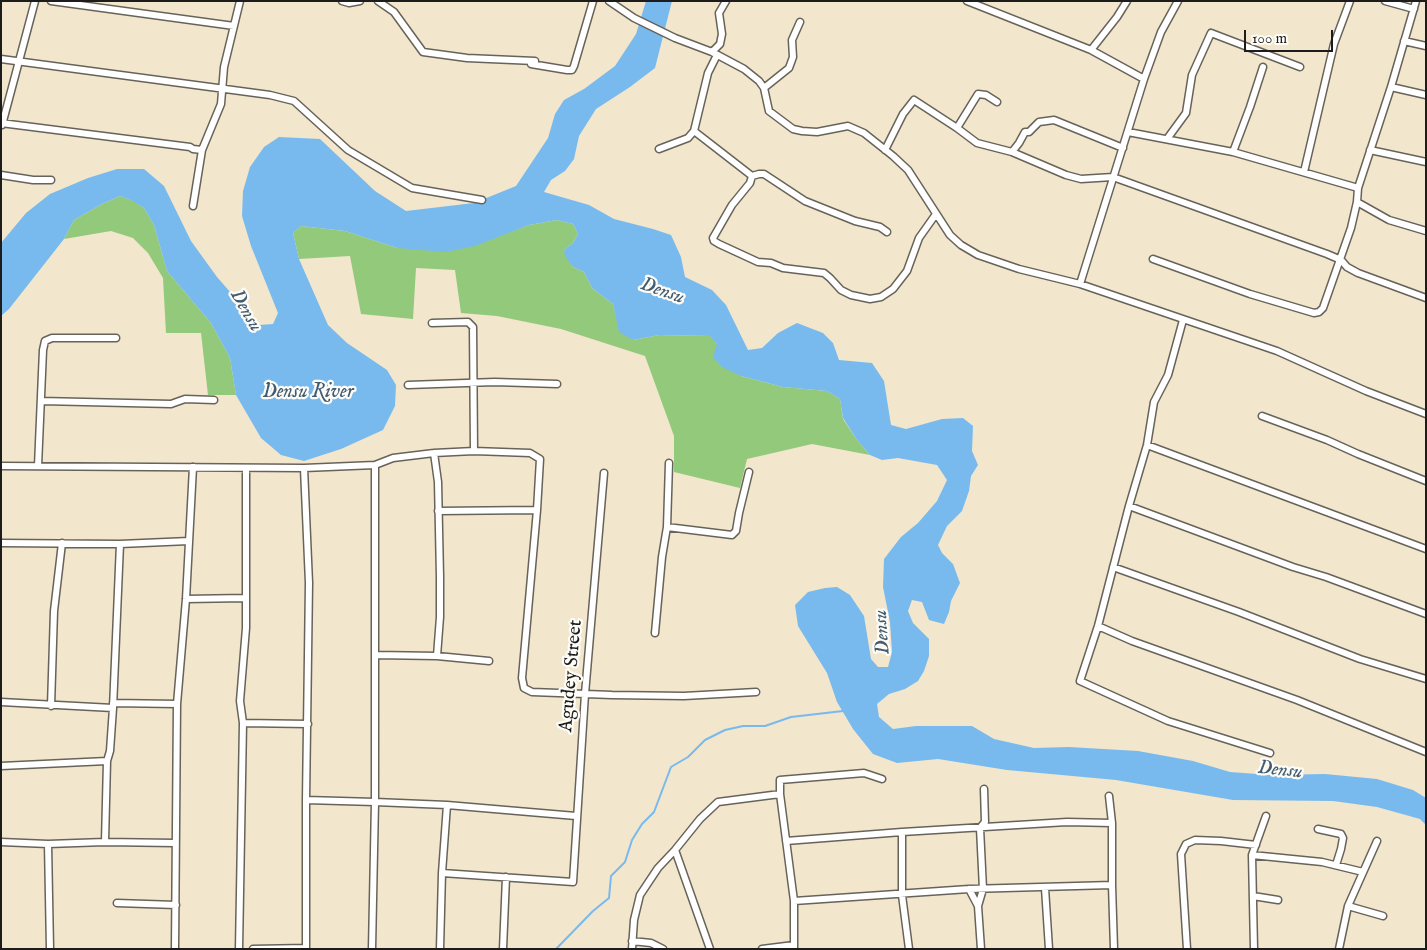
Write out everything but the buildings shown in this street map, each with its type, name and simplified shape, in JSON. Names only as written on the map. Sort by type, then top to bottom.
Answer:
[{"type":"street","points":[[35,1],[2,124],[202,150]]},
{"type":"street","points":[[52,1],[234,26]]},
{"type":"street","points":[[193,206],[202,150],[221,104],[224,67],[240,1]]},
{"type":"street","points":[[342,1],[349,3],[360,1]]},
{"type":"street","points":[[378,1],[394,12],[423,52],[467,58],[533,62],[567,70],[572,70],[574,66],[593,1]]},
{"type":"street","points":[[609,1],[634,18],[739,66],[759,81],[764,88],[769,111],[793,129],[817,132],[848,126],[864,133],[908,170],[950,236],[978,255],[1019,269],[1080,284],[1277,351],[1349,384],[1426,414]]},
{"type":"street","points":[[660,149],[688,138],[694,130],[708,73],[720,44],[722,34],[719,14],[726,1]]},
{"type":"street","points":[[968,1],[1091,50],[1144,80]]},
{"type":"street","points":[[1091,50],[1127,1]]},
{"type":"street","points":[[1080,284],[1144,80],[1162,32],[1178,1]]},
{"type":"street","points":[[1304,172],[1334,44],[1350,1]]},
{"type":"street","points":[[1385,1],[1414,9]]},
{"type":"street","points":[[1153,259],[1250,294],[1314,313],[1319,312],[1323,308],[1340,260],[1357,202],[1358,188],[1391,87],[1416,1]]},
{"type":"street","points":[[764,88],[789,68],[793,57],[792,40],[800,22]]},
{"type":"street","points":[[1166,139],[1186,113],[1192,76],[1210,33],[1300,67]]},
{"type":"street","points":[[1404,41],[1426,46]]},
{"type":"street","points":[[1,59],[270,95],[294,101],[348,150],[412,188],[482,200]]},
{"type":"street","points":[[1234,152],[1263,67]]},
{"type":"street","points":[[1391,87],[1426,95]]},
{"type":"street","points":[[957,128],[978,94],[986,95],[997,102]]},
{"type":"street","points":[[885,150],[906,109],[914,100],[977,143],[1012,152],[1074,177],[1114,177],[1275,234],[1340,260],[1344,265],[1358,273],[1426,298]]},
{"type":"street","points":[[1012,152],[1025,132],[1029,132],[1039,122],[1054,120],[1123,148]]},
{"type":"street","points":[[694,130],[752,176]]},
{"type":"street","points":[[1128,132],[1234,152],[1358,188]]},
{"type":"street","points":[[1370,150],[1426,162]]},
{"type":"street","points":[[752,176],[764,174],[805,201],[855,221],[880,227],[887,232]]},
{"type":"street","points":[[1,175],[33,180],[51,180]]},
{"type":"street","points":[[752,176],[750,183],[732,205],[715,233],[714,241],[758,262],[771,263],[783,268],[824,273],[840,290],[862,299],[870,300],[892,289],[907,271],[919,238],[936,214]]},
{"type":"street","points":[[1357,202],[1388,220],[1426,231]]},
{"type":"street","points":[[1183,320],[1168,375],[1154,402],[1147,445],[1098,626],[1080,681],[1168,721],[1270,753]]},
{"type":"street","points":[[432,323],[468,322],[473,328],[475,384],[474,450]]},
{"type":"street","points":[[38,466],[45,341],[52,338],[116,338]]},
{"type":"street","points":[[408,385],[495,382],[557,384]]},
{"type":"street","points":[[41,401],[172,404],[184,399],[214,400]]},
{"type":"street","points":[[1262,416],[1327,440],[1426,481]]},
{"type":"street","points":[[1147,445],[1426,549]]},
{"type":"street","points":[[1,466],[304,468],[375,465],[393,458],[434,452],[474,450],[530,452],[540,459],[522,678],[524,688],[532,692],[684,696],[756,692]]},
{"type":"street","points":[[434,452],[438,482],[440,617],[437,656]]},
{"type":"street","points":[[656,633],[660,576],[667,527],[669,463]]},
{"type":"street","points":[[372,949],[376,655],[375,465]]},
{"type":"street","points":[[175,949],[177,704],[186,599],[193,467]]},
{"type":"street","points":[[239,949],[243,722],[240,701],[246,628],[246,468]]},
{"type":"street","points":[[253,949],[306,948],[306,800],[310,583],[304,468]]},
{"type":"street","points":[[667,527],[732,535],[736,531],[738,513],[749,472]]},
{"type":"street","name":"Agudey Street","points":[[506,878],[573,882],[585,694],[604,473]]},
{"type":"street","points":[[1129,506],[1293,568],[1426,614]]},
{"type":"street","points":[[438,512],[537,510]]},
{"type":"street","points":[[1,543],[120,544],[189,541]]},
{"type":"street","points":[[51,706],[54,611],[62,543]]},
{"type":"street","points":[[105,842],[107,761],[110,751],[113,706],[120,544]]},
{"type":"street","points":[[1113,567],[1360,658],[1426,680]]},
{"type":"street","points":[[186,599],[245,598]]},
{"type":"street","points":[[1098,626],[1132,641],[1297,700],[1426,752]]},
{"type":"street","points":[[376,655],[437,656],[489,661]]},
{"type":"street","points":[[1,702],[51,706],[177,704]]},
{"type":"street","points":[[243,722],[308,724]]},
{"type":"street","points":[[1,766],[107,761]]},
{"type":"street","points":[[762,949],[794,947],[794,901],[780,794],[780,780],[864,773],[882,779]]},
{"type":"street","points":[[981,949],[978,906],[983,889],[980,828],[985,822],[984,789]]},
{"type":"street","points":[[663,949],[652,943],[632,945],[634,920],[640,895],[658,868],[700,819],[718,802],[780,794]]},
{"type":"street","points":[[1109,796],[1112,823],[1114,949]]},
{"type":"street","points":[[306,800],[447,805],[576,816]]},
{"type":"street","points":[[440,949],[442,873],[447,805]]},
{"type":"street","points":[[1254,949],[1252,855],[1266,816]]},
{"type":"street","points":[[786,841],[1067,822],[1112,823]]},
{"type":"street","points":[[1318,829],[1341,834],[1343,838],[1336,865]]},
{"type":"street","points":[[902,832],[902,895],[909,949]]},
{"type":"street","points":[[1187,949],[1181,854],[1186,844],[1195,840],[1256,845]]},
{"type":"street","points":[[1339,949],[1348,906],[1377,841]]},
{"type":"street","points":[[1,842],[48,844],[105,842],[175,843]]},
{"type":"street","points":[[48,844],[50,949]]},
{"type":"street","points":[[675,850],[710,949]]},
{"type":"street","points":[[1252,855],[1312,860],[1363,872]]},
{"type":"street","points":[[442,873],[506,878],[503,949]]},
{"type":"street","points":[[794,901],[969,889],[1112,885]]},
{"type":"street","points":[[1045,888],[1049,949]]},
{"type":"street","points":[[969,889],[978,906]]},
{"type":"street","points":[[1253,896],[1278,900]]},
{"type":"street","points":[[117,903],[176,905]]},
{"type":"street","points":[[1348,906],[1383,916]]},
{"type":"green space","points":[[120,196],[134,201],[144,208],[154,225],[167,271],[211,323],[230,358],[236,395],[208,395],[201,333],[166,333],[163,278],[148,253],[133,238],[111,231],[64,239],[74,220]]},
{"type":"green space","points":[[557,220],[573,224],[578,234],[573,243],[564,250],[573,267],[584,272],[592,288],[613,304],[616,316],[633,340],[659,335],[711,336],[741,376],[783,387],[827,391],[840,399],[843,419],[870,455],[812,444],[747,459],[740,488],[674,472],[674,436],[645,356],[561,329],[497,316],[461,313],[455,270],[416,268],[413,319],[361,314],[350,256],[299,259],[293,233],[301,226],[345,231],[397,248],[475,245],[529,225]]},
{"type":"water","points":[[646,1],[672,1],[655,68],[596,109],[579,136],[574,159],[565,171],[551,180],[544,192],[589,205],[614,219],[671,235],[681,257],[685,277],[712,290],[726,305],[748,350],[762,348],[778,333],[797,323],[823,333],[833,343],[839,360],[872,363],[884,381],[891,425],[906,429],[942,419],[963,418],[973,426],[972,451],[978,465],[971,476],[969,491],[962,511],[947,526],[938,545],[942,553],[953,564],[960,583],[951,601],[944,624],[929,620],[922,602],[912,600],[908,611],[913,623],[929,639],[929,656],[918,681],[905,689],[889,694],[877,704],[879,717],[893,729],[916,726],[972,726],[994,739],[1034,748],[1069,747],[1138,751],[1193,761],[1230,772],[1270,775],[1325,774],[1377,779],[1413,790],[1426,798],[1426,825],[1420,819],[1377,807],[1333,801],[1233,800],[1116,780],[1007,770],[938,759],[897,763],[873,754],[853,729],[837,702],[827,673],[798,626],[795,605],[808,592],[825,588],[837,587],[850,595],[864,616],[871,659],[878,667],[888,667],[892,652],[890,622],[883,587],[884,559],[901,537],[918,523],[937,501],[947,480],[937,465],[898,458],[882,460],[870,455],[857,440],[843,418],[840,399],[827,391],[783,387],[741,376],[722,367],[713,357],[717,344],[710,336],[659,335],[633,340],[619,332],[613,304],[592,288],[584,272],[573,267],[565,256],[564,250],[573,243],[578,234],[573,224],[557,220],[529,225],[475,246],[445,252],[397,248],[345,231],[301,226],[293,233],[299,259],[328,325],[347,343],[387,370],[396,385],[395,406],[383,430],[341,449],[304,461],[281,455],[261,438],[236,395],[230,358],[211,323],[167,271],[154,225],[144,208],[133,201],[120,196],[74,220],[64,239],[9,309],[1,316],[1,243],[26,213],[50,194],[88,178],[117,169],[144,169],[164,186],[191,241],[217,277],[259,325],[273,324],[278,313],[251,246],[242,216],[243,191],[250,167],[264,147],[279,137],[320,139],[375,191],[406,211],[474,203],[516,186],[548,138],[555,114],[564,100],[584,89],[615,66],[636,34]]},
{"type":"waterway","points":[[556,949],[593,911],[609,898],[611,876],[625,862],[632,840],[642,824],[654,812],[671,767],[688,757],[705,740],[725,730],[743,726],[765,726],[791,717],[843,711]]},
{"type":"water label","name":"Densu","points":[[662,292]]},
{"type":"water label","name":"Densu","points":[[245,311]]},
{"type":"water label","name":"Densu River","points":[[308,393]]},
{"type":"water label","name":"Densu","points":[[883,632]]},
{"type":"water label","name":"Densu","points":[[1280,771]]}]
